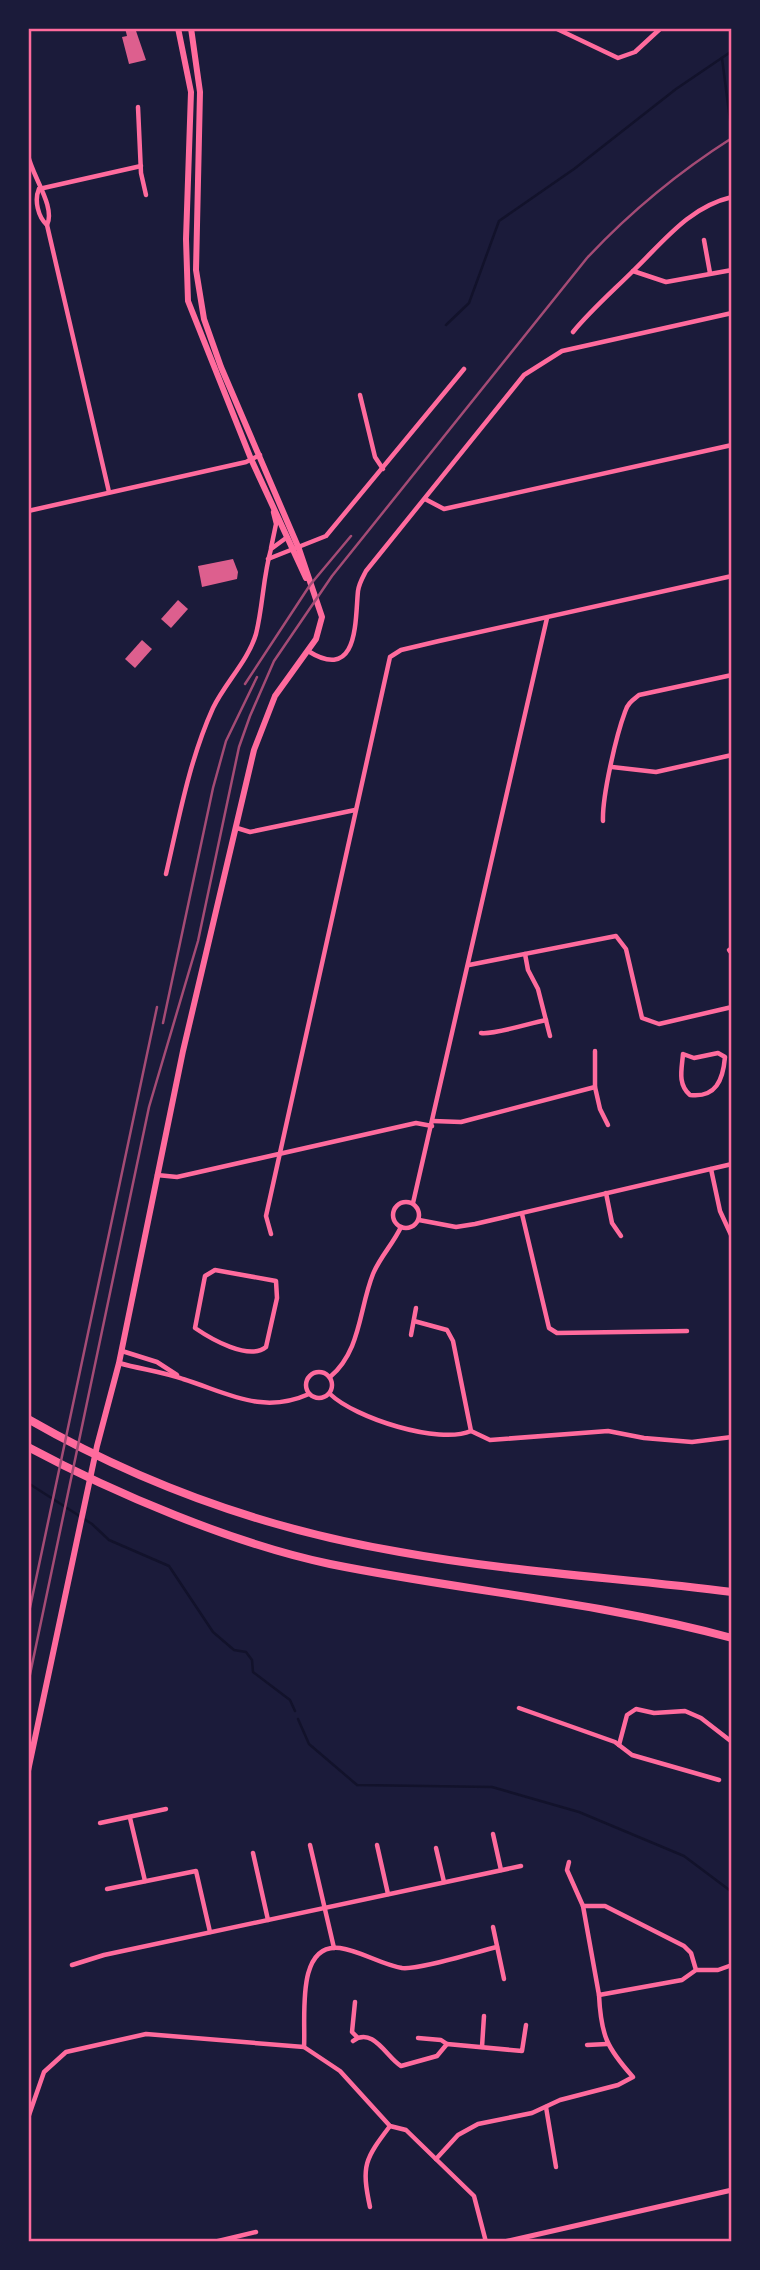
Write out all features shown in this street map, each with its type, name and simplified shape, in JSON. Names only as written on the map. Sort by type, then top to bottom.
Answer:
[{"type":"highway","points":[[28,1419],[128,1469],[261,1520],[367,1546],[461,1561],[732,1591]]},
{"type":"highway","points":[[29,1448],[122,1492],[222,1531],[328,1563],[653,1618],[732,1638]]},
{"type":"main road","points":[[178,28],[191,92],[186,251],[188,301],[273,512],[310,585]]},
{"type":"main road","points":[[28,1771],[82,1511],[120,1363],[157,1175],[264,717],[275,696],[321,629],[322,617],[299,549],[208,333],[199,292],[196,270],[200,92],[191,28]]},
{"type":"street","points":[[555,28],[618,58],[635,52],[661,28]]},
{"type":"street","points":[[138,107],[141,166],[146,195]]},
{"type":"street","points":[[28,155],[29,166],[39,189],[46,196],[51,218],[47,225]]},
{"type":"street","points":[[39,189],[141,166]]},
{"type":"street","points":[[39,189],[36,199],[41,220],[47,225],[109,492]]},
{"type":"street","points":[[573,332],[600,300],[680,223],[717,200],[732,197]]},
{"type":"street","points":[[704,240],[710,274]]},
{"type":"street","points":[[633,271],[660,282],[684,281],[732,270]]},
{"type":"street","points":[[308,651],[329,659],[339,657],[349,649],[358,622],[360,582],[524,375],[540,362],[562,351],[732,313]]},
{"type":"street","points":[[268,559],[299,549],[326,536],[464,369]]},
{"type":"street","points":[[360,395],[375,457],[383,469]]},
{"type":"street","points":[[425,499],[444,509],[732,444]]},
{"type":"street","points":[[28,511],[251,460],[260,455]]},
{"type":"street","points":[[166,874],[182,800],[201,739],[223,690],[256,634],[276,524],[273,512]]},
{"type":"street","points":[[271,549],[286,538]]},
{"type":"street","points":[[271,1234],[266,1216],[387,662],[394,654],[732,576]]},
{"type":"street","points":[[413,1203],[547,618]]},
{"type":"street","points":[[603,821],[625,709],[631,701],[639,695],[732,675]]},
{"type":"street","points":[[612,767],[656,772],[732,755]]},
{"type":"street","points":[[237,828],[250,832],[355,810]]},
{"type":"street","points":[[469,965],[616,936],[626,949],[642,1018],[659,1024],[732,1007]]},
{"type":"street","points":[[525,954],[550,1036]]},
{"type":"street","points":[[481,1033],[490,1035],[509,1027],[546,1020]]},
{"type":"street","points":[[595,1051],[595,1087],[600,1109],[608,1125]]},
{"type":"street","points":[[682,1065],[694,1058],[718,1053],[725,1057],[720,1083],[711,1093],[695,1096],[685,1091],[680,1070],[683,1054],[694,1058]]},
{"type":"street","points":[[157,1175],[177,1177],[416,1123],[461,1122],[595,1087]]},
{"type":"street","points":[[419,1220],[456,1227],[732,1164]]},
{"type":"street","points":[[711,1169],[720,1211],[732,1237]]},
{"type":"street","points":[[606,1193],[612,1223],[621,1236]]},
{"type":"street","points":[[401,1202],[413,1203],[419,1210],[419,1220],[411,1227],[401,1227],[394,1220],[394,1209],[401,1202]]},
{"type":"street","points":[[522,1214],[549,1328],[557,1333],[687,1331]]},
{"type":"street","points":[[330,1377],[342,1367],[351,1349],[373,1274],[401,1227]]},
{"type":"street","points":[[209,1271],[276,1281],[274,1310],[266,1347],[261,1351],[254,1353],[232,1346],[195,1328],[205,1276],[209,1271]]},
{"type":"street","points":[[411,1335],[416,1308]]},
{"type":"street","points":[[414,1321],[447,1330],[453,1341],[471,1431]]},
{"type":"street","points":[[121,1350],[157,1362],[181,1378]]},
{"type":"street","points":[[120,1363],[181,1378],[242,1401],[265,1404],[295,1400],[309,1394],[322,1399],[330,1394],[330,1377],[320,1372],[312,1374],[306,1385],[309,1394]]},
{"type":"street","points":[[330,1394],[349,1407],[412,1430],[457,1437],[471,1431],[490,1440],[608,1431],[644,1438],[692,1441],[732,1437]]},
{"type":"street","points":[[519,1708],[619,1745],[632,1755],[719,1780]]},
{"type":"street","points":[[619,1745],[627,1715],[636,1709],[693,1714],[732,1742]]},
{"type":"street","points":[[100,1823],[166,1809]]},
{"type":"street","points":[[130,1818],[145,1881]]},
{"type":"street","points":[[493,1834],[501,1870]]},
{"type":"street","points":[[310,1845],[334,1948]]},
{"type":"street","points":[[377,1845],[388,1894]]},
{"type":"street","points":[[436,1848],[444,1882]]},
{"type":"street","points":[[253,1853],[268,1920]]},
{"type":"street","points":[[436,2159],[458,2135],[478,2124],[546,2107],[560,2100],[618,2085],[633,2077],[616,2060],[607,2043],[583,1906],[567,1870],[569,1862]]},
{"type":"street","points":[[72,1965],[210,1932],[521,1866]]},
{"type":"street","points":[[107,1889],[196,1871],[210,1932]]},
{"type":"street","points":[[583,1906],[605,1906],[684,1946],[691,1953],[696,1970]]},
{"type":"street","points":[[493,1927],[504,1979]]},
{"type":"street","points":[[304,2047],[306,1977],[310,1964],[319,1953],[334,1948],[402,1968],[497,1947]]},
{"type":"street","points":[[83,1961],[86,1953]]},
{"type":"street","points":[[599,1995],[682,1980],[696,1970],[718,1970],[732,1965]]},
{"type":"street","points":[[355,2002],[352,2032],[355,2039],[375,2040],[401,2066],[437,2056],[447,2044]]},
{"type":"street","points":[[482,2047],[484,2016]]},
{"type":"street","points":[[418,2038],[441,2040],[447,2044],[522,2051],[526,2025]]},
{"type":"street","points":[[28,2119],[44,2072],[66,2052],[146,2034],[304,2047],[340,2071],[390,2126],[406,2130],[474,2196],[486,2242]]},
{"type":"street","points":[[587,2045],[607,2043]]},
{"type":"street","points":[[546,2107],[556,2168]]},
{"type":"street","points":[[370,2207],[365,2165],[390,2126]]},
{"type":"street","points":[[504,2242],[732,2190]]},
{"type":"street","points":[[214,2242],[256,2232]]},
{"type":"building","points":[[125,28],[135,28],[146,60],[129,64],[122,37],[127,36]]},
{"type":"building","points":[[233,559],[238,572],[237,579],[202,587],[198,566]]},
{"type":"building","points":[[178,600],[188,609],[171,628],[161,619]]},
{"type":"building","points":[[142,640],[152,649],[135,668],[125,659]]},
{"type":"waterway","points":[[446,325],[469,303],[499,221],[574,169],[676,89],[732,51]]},
{"type":"waterway","points":[[722,58],[730,120]]},
{"type":"waterway","points":[[28,1483],[92,1524],[109,1540],[169,1566],[213,1632],[234,1650],[246,1652],[252,1660],[253,1672],[290,1700],[295,1711]]},
{"type":"waterway","points":[[298,1719],[309,1744],[357,1785],[492,1787],[579,1812],[684,1856],[732,1892]]},
{"type":"railway","points":[[28,1684],[149,1107],[198,941],[239,747],[274,661],[332,576],[587,258],[620,224],[655,194],[732,138]]},
{"type":"railway","points":[[245,684],[310,585],[351,536]]},
{"type":"railway","points":[[163,1023],[213,788],[226,741],[257,677]]},
{"type":"railway","points":[[28,1617],[157,1007]]}]
